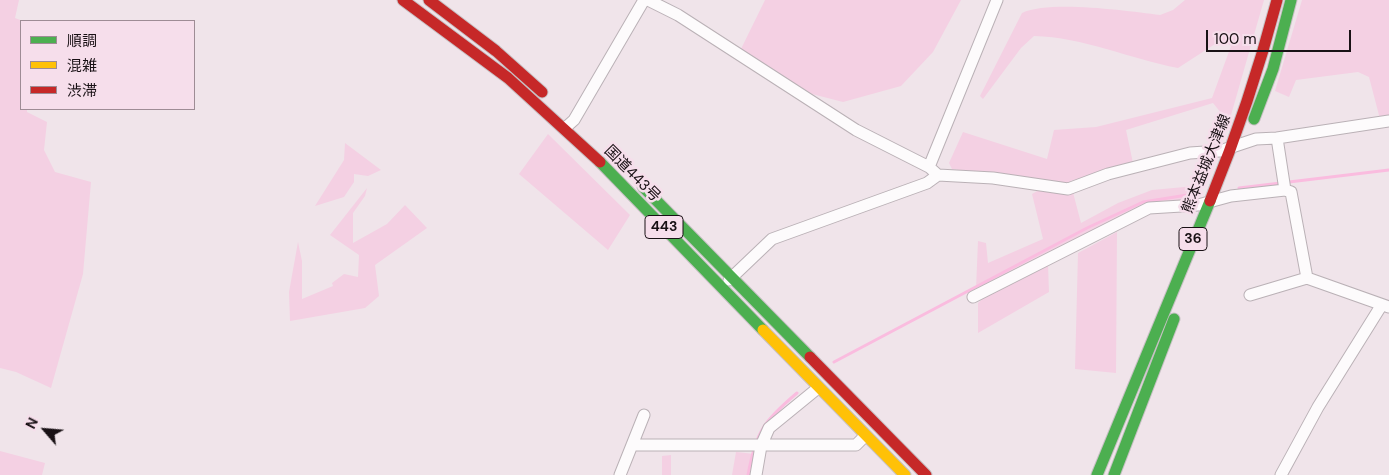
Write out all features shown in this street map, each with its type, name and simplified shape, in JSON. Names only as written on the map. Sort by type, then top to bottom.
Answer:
[{"type":"main road","name":"国道443号","points":[[403,0],[486,62],[572,122],[721,287],[905,475]]},
{"type":"main road","points":[[429,0],[496,51],[553,101]]},
{"type":"main road","name":"熊本益城大津線","points":[[1097,475],[1232,147],[1260,67],[1277,0]]},
{"type":"main road","name":"熊本益城大津線","points":[[1114,475],[1273,69],[1291,0]]},
{"type":"main road","name":"国道443号","points":[[638,181],[926,475]]},
{"type":"street","points":[[572,122],[646,0],[678,15],[856,130],[934,171],[1068,189],[1108,174],[1190,153],[1220,151],[1256,139],[1277,138],[1389,121]]},
{"type":"street","points":[[721,287],[772,239],[927,183],[934,171],[997,0]]},
{"type":"street","points":[[1277,138],[1284,185],[1291,192],[1307,278]]},
{"type":"street","points":[[972,297],[1150,208],[1208,202],[1284,185]]},
{"type":"street","points":[[1250,295],[1307,278],[1385,307],[1318,407],[1281,475]]},
{"type":"street","points":[[756,475],[756,446],[769,428],[818,388]]},
{"type":"street","points":[[620,475],[644,415]]},
{"type":"street","points":[[632,445],[856,446],[865,436]]},
{"type":"shaded area","points":[[0,0],[19,0],[15,18],[20,20],[20,110],[27,110],[27,112],[47,122],[44,150],[55,172],[91,182],[83,274],[51,388],[16,372],[0,368]]},
{"type":"shaded area","points":[[765,0],[961,0],[933,52],[901,86],[843,102],[812,94],[740,51]]},
{"type":"shaded area","points":[[1185,0],[1264,0],[1229,122],[1218,145],[1216,138],[1226,119],[1213,103],[1126,130],[1133,163],[1070,181],[1081,223],[1118,203],[1152,190],[1195,186],[1193,201],[1146,205],[976,289],[978,241],[986,243],[988,263],[1043,239],[1032,194],[1041,189],[1040,180],[952,169],[949,163],[963,132],[1047,159],[1054,130],[1096,127],[1212,98],[1231,46],[1226,42],[1215,44],[1178,68],[1070,40],[1034,36],[1021,48],[983,99],[980,96],[1022,13],[1035,9],[1069,7],[1109,9],[1160,15],[1173,10]]},
{"type":"shaded area","points":[[1302,0],[1389,0],[1389,118],[1380,119],[1369,77],[1358,72],[1296,80],[1289,97],[1275,91]]},
{"type":"shaded area","points":[[548,134],[630,215],[608,250],[519,174]]},
{"type":"shaded area","points":[[345,143],[381,170],[368,176],[354,174],[354,182],[344,197],[315,206],[344,160]]},
{"type":"shaded area","points":[[367,188],[365,196],[353,213],[353,243],[387,224],[405,205],[427,228],[375,265],[379,296],[365,308],[290,321],[289,292],[298,242],[302,261],[302,299],[333,286],[332,283],[344,274],[358,277],[359,255],[330,235]]},
{"type":"shaded area","points":[[1117,232],[1116,373],[1075,369],[1078,253]]},
{"type":"shaded area","points":[[1048,265],[1049,292],[978,333],[978,303],[985,296]]},
{"type":"shaded area","points":[[0,451],[45,463],[42,475],[0,475]]},
{"type":"shaded area","points":[[736,452],[755,454],[751,475],[732,475]]},
{"type":"shaded area","points":[[671,455],[671,475],[662,475],[662,456]]},
{"type":"waterway","points":[[1239,188],[1389,170]]},
{"type":"waterway","points":[[834,362],[1087,228],[1143,202],[1200,193]]},
{"type":"waterway","points":[[748,475],[754,448],[763,428],[777,411],[797,393]]},
{"type":"traffic: fast","points":[[1254,119],[1273,69],[1291,0]]},
{"type":"traffic: fast","points":[[600,162],[763,330]]},
{"type":"traffic: fast","points":[[643,187],[810,357]]},
{"type":"traffic: fast","points":[[1097,475],[1210,201]]},
{"type":"traffic: fast","points":[[1114,475],[1174,319]]},
{"type":"traffic: slow","points":[[763,330],[905,475]]},
{"type":"traffic: jam","points":[[403,0],[508,78],[600,162]]},
{"type":"traffic: jam","points":[[429,0],[496,51],[542,92]]},
{"type":"traffic: jam","points":[[1210,201],[1247,102],[1277,0]]},
{"type":"traffic: jam","points":[[810,357],[926,475]]}]
